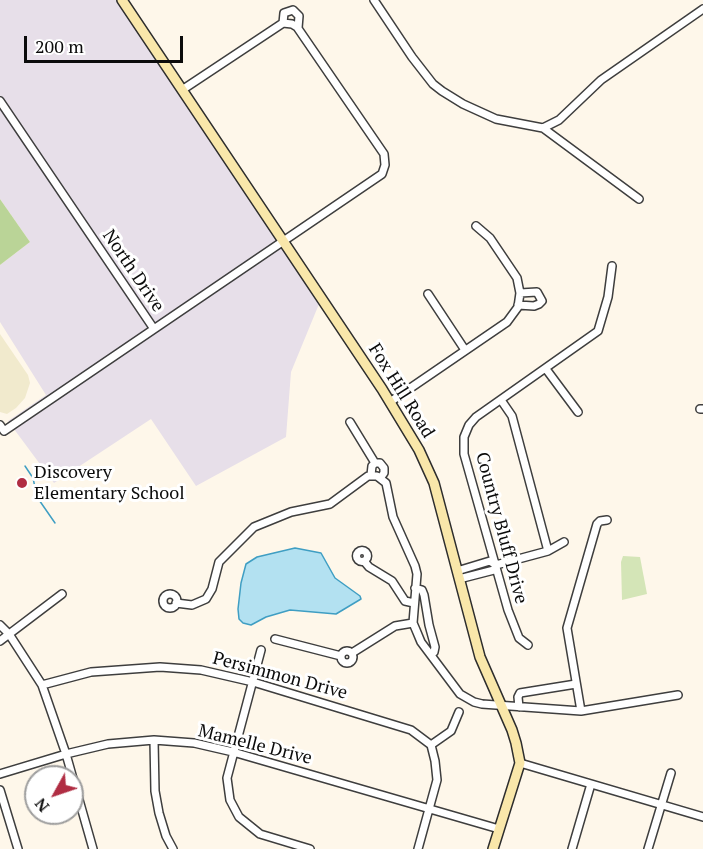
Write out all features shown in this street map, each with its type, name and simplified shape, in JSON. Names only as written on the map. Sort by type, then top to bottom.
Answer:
[{"type":"street","name":"Fox Hill Road","points":[[122,0],[284,241],[419,450],[434,483],[480,657],[512,730],[520,763]]},
{"type":"street","points":[[374,0],[433,84],[463,104],[496,119],[543,128],[639,199]]},
{"type":"street","points":[[543,128],[559,120],[601,80],[703,9]]},
{"type":"street","name":"North Drive","points":[[0,101],[154,329],[382,174],[385,165],[384,154],[298,28],[299,16],[293,10],[284,13],[283,23]]},
{"type":"street","points":[[182,90],[283,23],[292,24],[298,28]]},
{"type":"street","points":[[390,402],[507,322],[518,306],[520,292],[517,278],[490,238],[476,226]]},
{"type":"street","name":"Country Bluff Drive","points":[[528,645],[519,638],[513,626],[463,446],[464,437],[469,425],[476,417],[598,331],[608,297],[612,266]]},
{"type":"street","points":[[518,306],[534,306],[542,301],[537,292],[520,292]]},
{"type":"street","points":[[428,294],[465,350]]},
{"type":"street","points":[[2,428],[154,329]]},
{"type":"street","points":[[546,369],[578,412]]},
{"type":"street","points":[[501,400],[512,416],[548,551]]},
{"type":"street","points":[[350,422],[375,463]]},
{"type":"street","points":[[371,475],[372,466],[375,463]]},
{"type":"street","points":[[375,463],[380,463],[384,468],[381,477]]},
{"type":"street","points":[[176,603],[192,605],[206,599],[212,589],[219,562],[254,527],[291,512],[330,504],[362,479],[371,475],[381,477],[386,483],[393,517],[415,566],[413,622],[421,642],[460,694],[474,702],[581,711],[678,695]]},
{"type":"street","points":[[581,711],[567,628],[597,524],[602,520],[607,520]]},
{"type":"street","points":[[458,575],[494,570],[496,565],[548,551],[564,542]]},
{"type":"street","points":[[364,561],[369,567],[392,581],[405,601],[414,603]]},
{"type":"street","points":[[415,588],[422,590],[424,595],[435,647],[434,652],[430,655]]},
{"type":"street","points":[[0,641],[62,594]]},
{"type":"street","points":[[275,639],[341,656],[345,651],[352,653],[395,626],[413,622]]},
{"type":"street","points":[[0,625],[9,634],[42,685],[66,754],[93,849]]},
{"type":"street","points":[[261,650],[227,777],[230,800],[239,817],[260,834],[310,849]]},
{"type":"street","name":"Persimmon Drive","points":[[42,685],[92,672],[160,667],[201,670],[253,682],[411,730],[431,745]]},
{"type":"street","points":[[519,707],[520,693],[576,684]]},
{"type":"street","points":[[418,849],[436,780],[431,745],[451,731],[459,712]]},
{"type":"street","points":[[154,740],[155,791],[159,813],[173,849]]},
{"type":"street","name":"Mamelle Drive","points":[[0,774],[108,744],[154,740],[194,743],[233,752],[499,829]]},
{"type":"street","points":[[493,849],[520,763],[703,817]]},
{"type":"street","points":[[648,849],[671,773]]},
{"type":"street","points":[[572,849],[591,784]]},
{"type":"street","points":[[0,789],[18,849]]},
{"type":"shaded area","points":[[0,0],[116,0],[319,304],[291,372],[286,437],[196,486],[151,419],[54,483],[8,421],[46,395],[0,322],[0,265],[30,242],[0,199]]},
{"type":"shaded area","points":[[0,334],[28,375],[30,383],[25,398],[7,414],[0,412]]},
{"type":"green space","points":[[0,199],[30,242],[0,265]]},
{"type":"green space","points":[[623,556],[640,557],[647,594],[622,600],[621,562]]},
{"type":"water","points":[[295,548],[321,553],[335,578],[361,599],[336,614],[290,610],[266,617],[251,625],[243,623],[239,619],[238,609],[246,564],[257,557]]},
{"type":"waterway","points":[[25,466],[33,478],[37,497],[55,523]]},
{"type":"place","name":"Discovery Elementary School","points":[[22,483]]}]
